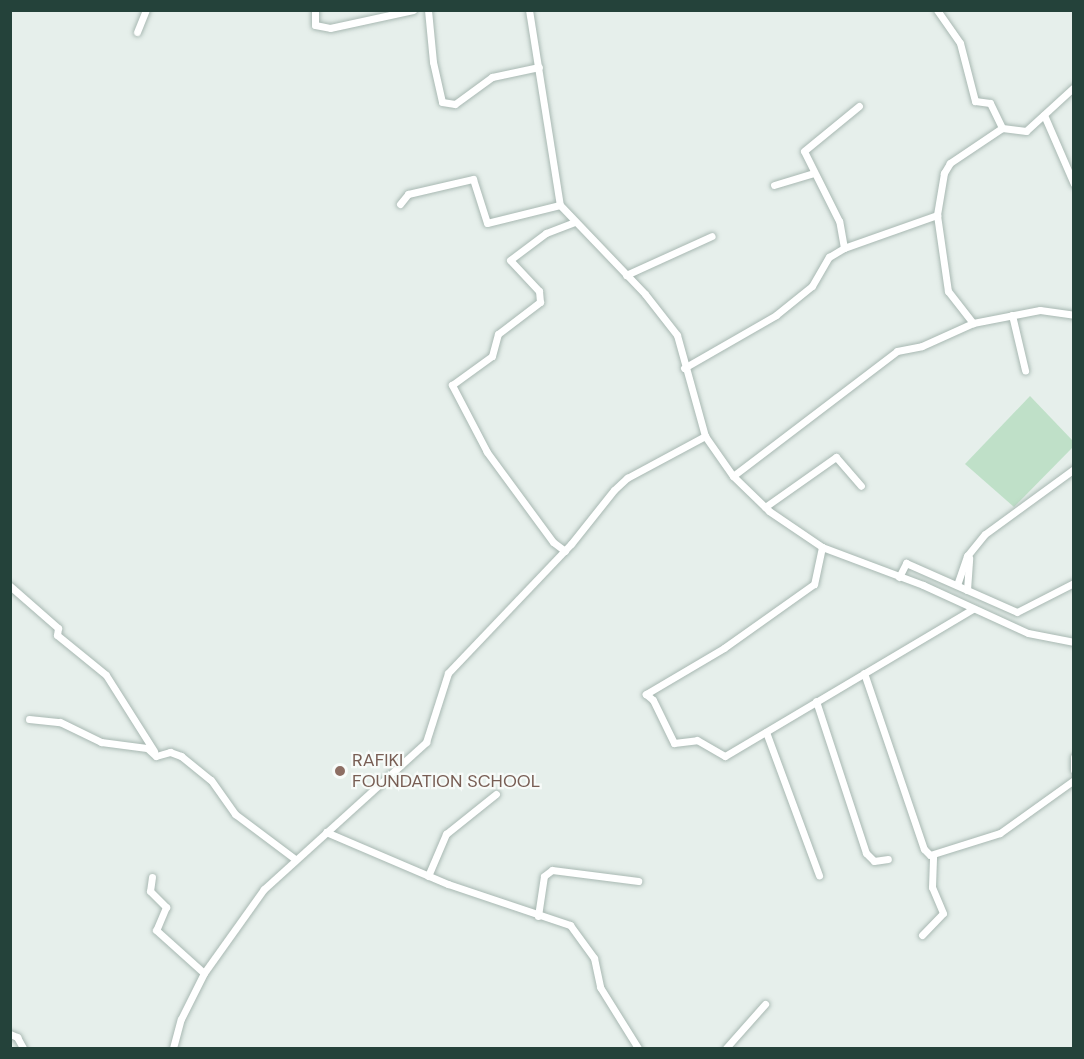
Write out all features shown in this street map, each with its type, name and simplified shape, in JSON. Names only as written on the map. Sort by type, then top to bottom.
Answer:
[{"type":"street","points":[[137,32],[146,10]]},
{"type":"street","points":[[315,10],[315,25],[330,28],[413,10]]},
{"type":"street","points":[[428,10],[433,62],[442,102],[455,104],[492,77],[539,67]]},
{"type":"street","points":[[529,10],[560,206],[626,275],[677,335],[684,353],[684,368],[689,374],[705,436],[733,476],[765,507],[822,547],[899,577],[1028,633],[1074,642]]},
{"type":"street","points":[[937,10],[955,31],[975,101],[990,104],[1002,128]]},
{"type":"street","points":[[973,323],[948,291],[937,215],[946,168],[1002,128],[1026,132],[1074,87]]},
{"type":"street","points":[[844,248],[839,221],[804,154],[805,148],[859,106]]},
{"type":"street","points":[[1044,115],[1074,184]]},
{"type":"street","points":[[774,185],[814,173]]},
{"type":"street","points":[[400,204],[408,194],[473,179],[488,223],[560,206]]},
{"type":"street","points":[[684,368],[776,315],[812,286],[829,257],[844,248],[937,215]]},
{"type":"street","points":[[565,551],[553,542],[487,452],[452,385],[492,356],[498,334],[540,302],[538,291],[510,260],[546,233],[574,222]]},
{"type":"street","points":[[626,275],[712,236]]},
{"type":"street","points":[[733,476],[897,351],[922,346],[973,323],[1012,315],[1040,310],[1074,315]]},
{"type":"street","points":[[1012,315],[1025,370]]},
{"type":"street","points":[[173,1048],[181,1019],[204,973],[264,889],[419,750],[430,734],[448,673],[565,551],[627,478],[705,436]]},
{"type":"street","points":[[765,507],[836,457],[861,486]]},
{"type":"street","points":[[957,585],[960,568],[972,550],[1008,516],[1074,469]]},
{"type":"street","points":[[822,547],[814,584],[724,648],[646,694],[676,745],[696,740],[721,756],[766,732],[973,609]]},
{"type":"street","points":[[967,590],[972,550]]},
{"type":"street","points":[[899,577],[906,563],[1017,612],[1074,582]]},
{"type":"street","points":[[10,586],[58,628],[57,635],[106,675],[156,756]]},
{"type":"street","points":[[864,673],[924,849],[933,856]]},
{"type":"street","points":[[816,701],[866,853],[874,861],[888,859]]},
{"type":"street","points":[[29,719],[60,722],[101,742],[147,748],[156,756]]},
{"type":"street","points":[[766,732],[819,875]]},
{"type":"street","points":[[156,756],[170,752],[194,764],[211,780],[235,813],[295,859]]},
{"type":"street","points":[[1074,757],[1074,770]]},
{"type":"street","points":[[933,856],[1000,833],[1074,780]]},
{"type":"street","points":[[428,876],[446,834],[496,794]]},
{"type":"street","points":[[326,832],[428,876],[538,916],[562,920],[578,936],[594,958],[600,987],[638,1048]]},
{"type":"street","points":[[922,935],[943,913],[932,887],[933,856]]},
{"type":"street","points":[[538,916],[544,876],[552,870],[638,881]]},
{"type":"street","points":[[152,877],[150,891],[166,907],[156,930],[204,973]]},
{"type":"street","points":[[726,1048],[765,1004]]},
{"type":"street","points":[[10,1034],[23,1048]]},
{"type":"green space","points":[[1030,396],[1073,441],[1073,447],[1014,507],[965,464]]},
{"type":"place","name":"RAFIKI FOUNDATION SCHOOL","points":[[340,771]]}]
